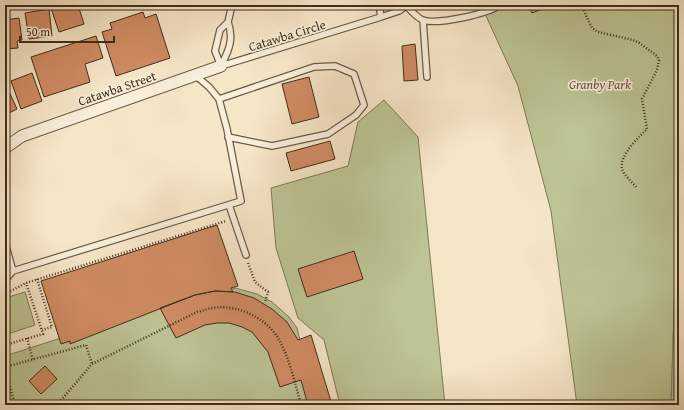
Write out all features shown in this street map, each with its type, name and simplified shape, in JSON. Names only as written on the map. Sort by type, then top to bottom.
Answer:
[{"type":"street","name":"Catawba Street","points":[[5,148],[22,136],[221,66]]},
{"type":"street","name":"Catawba Street","points":[[5,137],[22,136]]},
{"type":"lane","points":[[221,66],[215,51],[220,30],[228,22],[232,5]]},
{"type":"lane","points":[[379,5],[382,17]]},
{"type":"lane","points":[[406,6],[423,20],[441,21],[481,14],[500,5]]},
{"type":"lane","name":"Catawba Circle","points":[[221,66],[382,17],[399,11],[406,6]]},
{"type":"lane","points":[[423,20],[427,77]]},
{"type":"lane","points":[[221,66],[229,52],[232,31],[228,22]]},
{"type":"lane","points":[[219,99],[314,67],[335,66],[354,74],[364,105],[356,115],[328,134],[272,146],[228,137]]},
{"type":"lane","points":[[5,280],[13,271],[241,201],[219,99],[214,92],[195,75]]},
{"type":"lane","points":[[229,205],[246,255]]},
{"type":"lane","points":[[5,243],[13,271]]},
{"type":"path","points":[[581,5],[594,30],[604,34],[629,38],[638,42],[657,56],[659,60],[657,70],[642,99],[647,129],[630,146],[622,165],[622,169],[625,174],[636,187]]},
{"type":"path","points":[[5,294],[26,283],[234,218]]},
{"type":"path","points":[[246,255],[255,282],[268,292],[264,302]]},
{"type":"path","points":[[37,280],[52,327],[42,330]]},
{"type":"path","points":[[5,345],[43,334],[26,283]]},
{"type":"path","points":[[56,405],[92,364],[197,312],[212,308],[235,309],[250,314],[261,320],[270,328],[284,349],[301,405]]},
{"type":"path","points":[[27,338],[33,360]]},
{"type":"path","points":[[15,405],[5,368],[86,345],[92,364]]},
{"type":"green space","name":"Granby Park","points":[[481,5],[679,5],[679,151],[671,405],[577,405],[551,211],[518,86]]},
{"type":"green space","points":[[384,100],[418,137],[445,405],[340,405],[324,340],[298,318],[276,248],[271,188],[348,166],[358,122]]},
{"type":"green space","points":[[235,288],[257,294],[272,302],[289,317],[297,328],[316,405],[9,405],[5,392],[5,356],[195,295],[224,292]]},
{"type":"green space","points":[[25,292],[35,325],[5,335],[5,298]]},
{"type":"water","points":[[679,151],[679,405],[671,405]]},
{"type":"building","points":[[50,5],[78,5],[84,24],[59,32]]},
{"type":"building","points":[[528,5],[547,5],[547,7],[532,13]]},
{"type":"building","points":[[49,9],[52,36],[29,39],[25,13]]},
{"type":"building","points":[[143,12],[145,18],[156,14],[170,58],[116,76],[102,32],[112,29],[110,23]]},
{"type":"building","points":[[19,18],[22,40],[17,41],[18,48],[5,49],[5,20]]},
{"type":"building","points":[[96,36],[103,58],[85,64],[90,82],[44,97],[31,57]]},
{"type":"building","points":[[415,44],[418,80],[404,81],[402,46]]},
{"type":"building","points":[[32,73],[42,101],[21,109],[11,81]]},
{"type":"building","points":[[309,77],[319,117],[292,124],[282,84]]},
{"type":"building","points":[[7,87],[17,109],[5,115],[5,88]]},
{"type":"building","points":[[330,141],[335,159],[291,171],[286,153]]},
{"type":"building","points":[[217,225],[238,286],[231,288],[233,292],[215,291],[195,295],[70,344],[70,341],[61,344],[41,281]]},
{"type":"building","points":[[354,251],[363,279],[307,297],[298,269]]},
{"type":"building","points":[[215,291],[235,292],[254,298],[272,309],[287,322],[298,340],[311,335],[332,405],[308,405],[301,380],[280,387],[268,352],[252,332],[242,327],[229,323],[205,325],[176,338],[160,308],[195,295]]},
{"type":"building","points":[[45,366],[57,379],[41,394],[29,381]]}]
